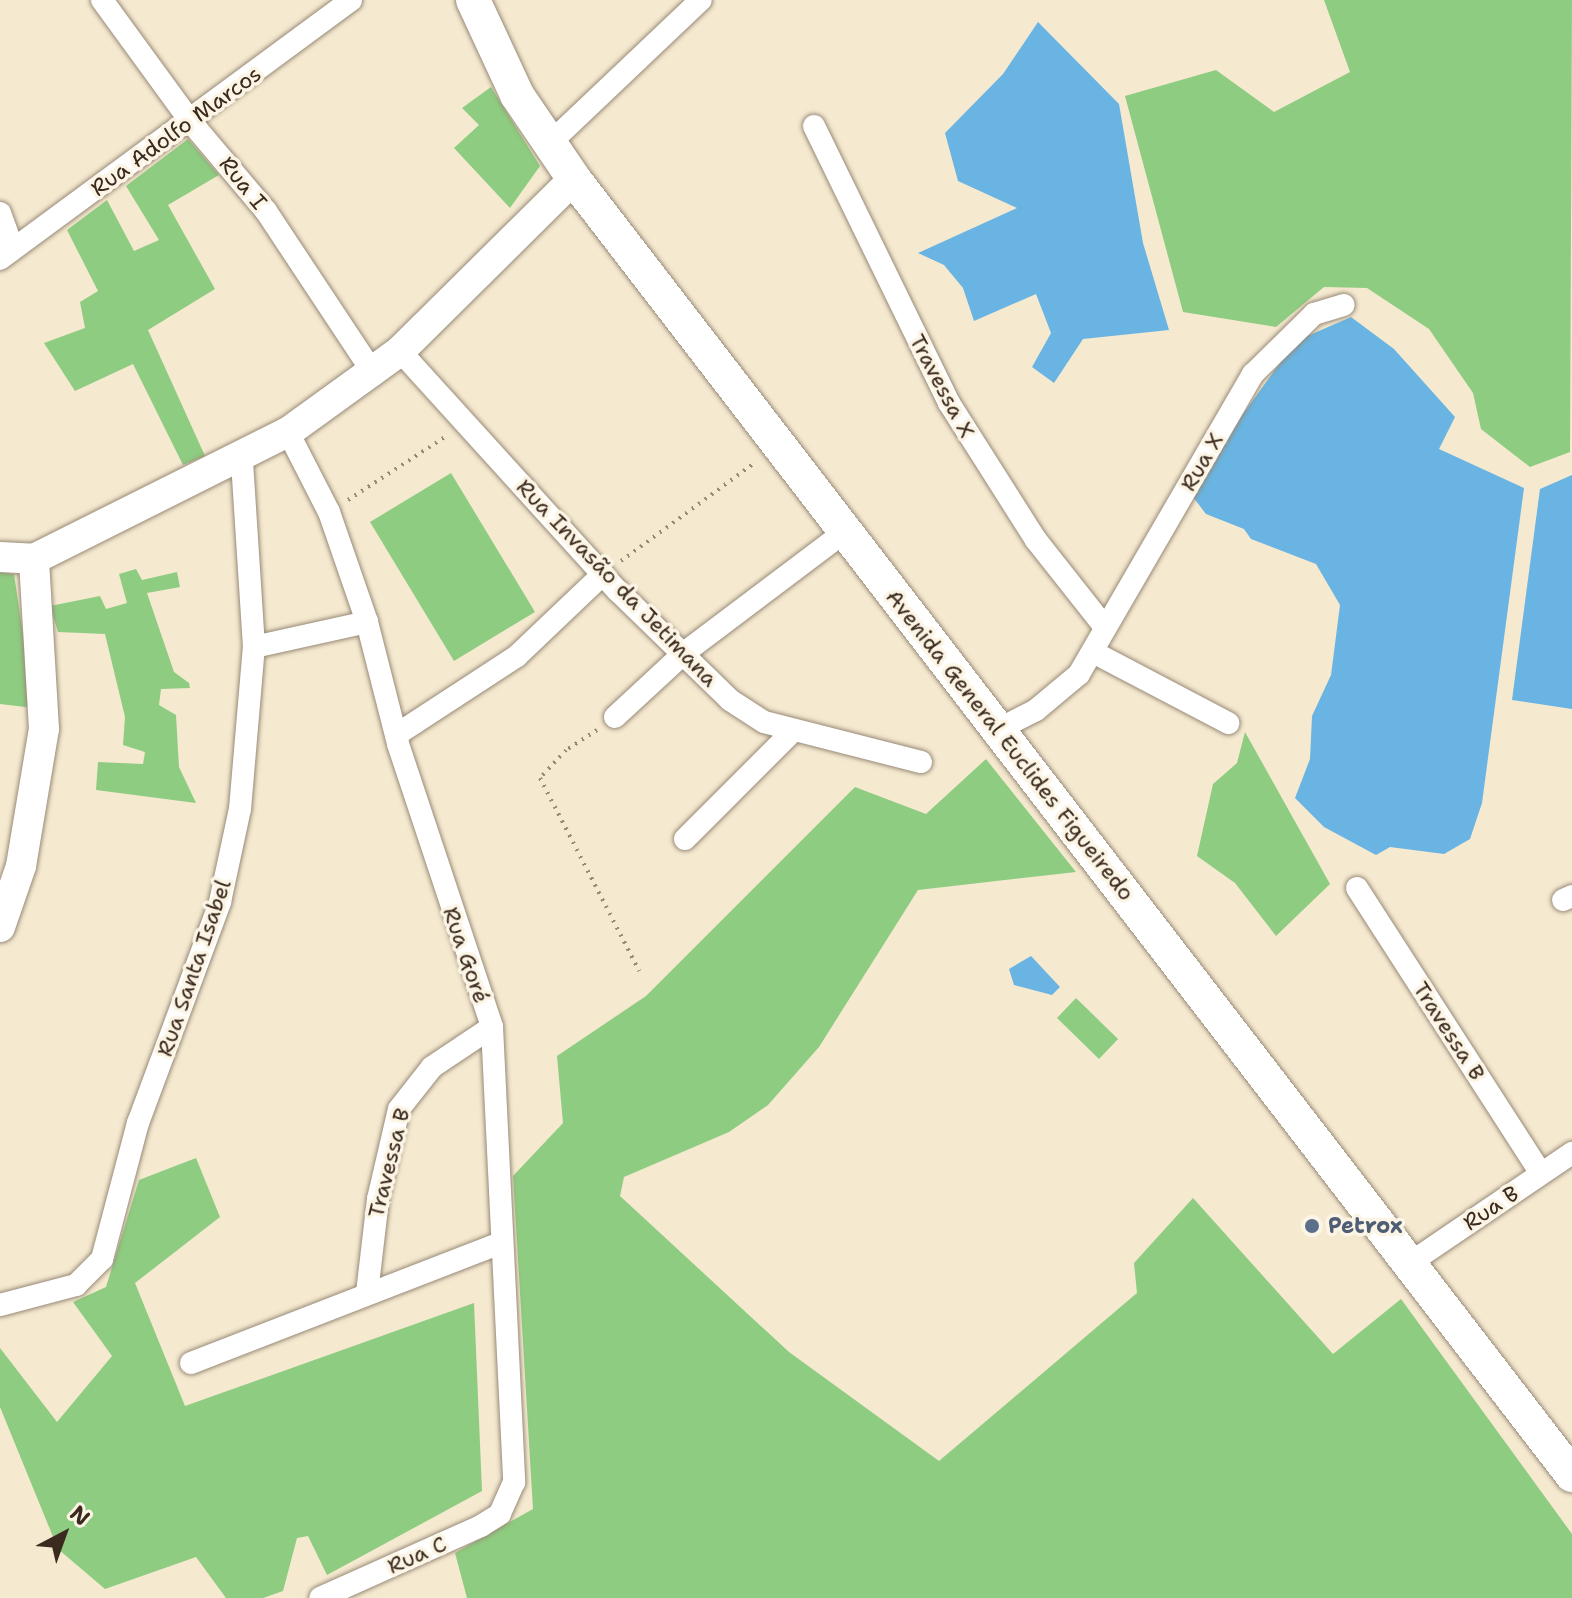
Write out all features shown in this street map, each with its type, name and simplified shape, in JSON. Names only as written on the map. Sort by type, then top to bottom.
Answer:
[{"type":"main road","name":"Avenida General Euclides Figueiredo","points":[[473,0],[517,95],[574,179],[1572,1475]]},
{"type":"street","name":"Rua I","points":[[102,0],[191,122],[266,211],[374,374]]},
{"type":"street","name":"Rua Adolfo Marcos","points":[[7,254],[191,122],[351,0]]},
{"type":"street","points":[[549,144],[701,0]]},
{"type":"street","name":"Travessa X","points":[[814,126],[949,403],[1044,552],[1104,626]]},
{"type":"street","points":[[0,557],[34,559],[242,459],[288,432],[374,374],[400,351],[574,179]]},
{"type":"street","points":[[0,213],[7,254]]},
{"type":"street","name":"Rua X","points":[[997,730],[1049,701],[1079,674],[1104,626],[1253,374],[1314,314],[1344,305]]},
{"type":"street","name":"Rua Invasão da Jetimana","points":[[400,351],[603,574],[751,715],[793,731],[921,762]]},
{"type":"street","name":"Rua Goré","points":[[288,432],[329,512],[367,622],[396,735],[492,1027],[514,1474],[508,1502]]},
{"type":"street","name":"Rua Santa Isabel","points":[[0,1305],[76,1285],[102,1259],[138,1123],[228,874],[240,809],[254,647],[242,459]]},
{"type":"street","points":[[615,717],[684,653],[846,531]]},
{"type":"street","points":[[0,927],[21,866],[44,729],[34,559]]},
{"type":"street","points":[[396,735],[517,656],[603,574]]},
{"type":"street","points":[[254,647],[367,622]]},
{"type":"street","points":[[1093,652],[1228,723]]},
{"type":"street","points":[[685,839],[793,731]]},
{"type":"street","name":"Travessa B","points":[[1357,888],[1541,1173]]},
{"type":"street","name":"Travessa B","points":[[367,1293],[375,1214],[399,1109],[432,1067],[492,1027]]},
{"type":"street","name":"Rua B","points":[[1410,1263],[1572,1153]]},
{"type":"street","points":[[191,1363],[501,1243]]},
{"type":"street","name":"Rua C","points":[[320,1598],[481,1526],[508,1502]]},
{"type":"path","points":[[329,512],[466,424]]},
{"type":"path","points":[[603,574],[780,444]]},
{"type":"path","points":[[615,717],[566,750],[540,778],[639,971]]},
{"type":"green space","points":[[1324,0],[1572,0],[1570,452],[1530,467],[1481,429],[1473,393],[1429,329],[1367,288],[1324,287],[1276,327],[1183,312],[1125,96],[1216,70],[1274,112],[1350,72]]},
{"type":"green space","points":[[491,87],[540,166],[510,208],[454,148],[479,125],[462,108]]},
{"type":"green space","points":[[188,139],[219,175],[168,205],[215,289],[148,330],[205,456],[183,465],[133,364],[75,391],[44,343],[85,328],[80,302],[98,291],[67,230],[107,200],[134,251],[159,240],[126,186]]},
{"type":"green space","points":[[451,473],[535,612],[454,661],[370,522]]},
{"type":"green space","points":[[136,569],[142,580],[177,572],[180,587],[147,593],[174,672],[189,683],[190,688],[161,689],[159,705],[176,715],[179,767],[196,803],[96,790],[98,762],[143,764],[145,752],[123,745],[125,717],[105,634],[58,632],[50,606],[100,596],[106,609],[127,603],[119,574]]},
{"type":"green space","points":[[0,572],[14,574],[34,708],[0,704]]},
{"type":"green space","points":[[1245,732],[1330,884],[1276,936],[1235,883],[1197,856],[1213,784],[1237,763]]},
{"type":"green space","points":[[986,759],[1076,872],[918,890],[819,1047],[768,1105],[729,1132],[624,1177],[620,1196],[789,1352],[939,1461],[1137,1293],[1134,1263],[1193,1198],[1333,1354],[1401,1299],[1572,1534],[1572,1598],[467,1598],[455,1553],[533,1509],[513,1176],[563,1123],[557,1056],[646,996],[855,787],[926,814]]},
{"type":"green space","points":[[1076,998],[1118,1039],[1099,1059],[1057,1018]]},
{"type":"green space","points":[[196,1158],[220,1217],[135,1283],[185,1406],[474,1303],[482,1491],[327,1575],[308,1536],[297,1538],[283,1591],[263,1598],[226,1598],[196,1557],[105,1589],[58,1549],[0,1407],[0,1348],[57,1422],[112,1356],[73,1302],[106,1287],[139,1180]]},
{"type":"water","points":[[1038,22],[1119,104],[1143,243],[1169,330],[1083,339],[1054,383],[1032,367],[1051,333],[1036,294],[974,321],[963,288],[944,265],[918,253],[1017,208],[958,181],[945,133],[1003,74]]},
{"type":"water","points":[[1351,317],[1394,349],[1455,417],[1439,449],[1524,488],[1482,803],[1470,839],[1444,854],[1390,847],[1376,855],[1324,827],[1295,798],[1310,759],[1312,716],[1331,675],[1340,605],[1316,564],[1251,539],[1244,529],[1206,514],[1193,497],[1243,414],[1296,341]]},
{"type":"water","points":[[1572,475],[1572,709],[1512,700],[1540,489]]},
{"type":"water","points":[[1031,956],[1060,987],[1052,995],[1014,985],[1009,969]]},
{"type":"place","name":"Petrox","points":[[1312,1226]]}]
